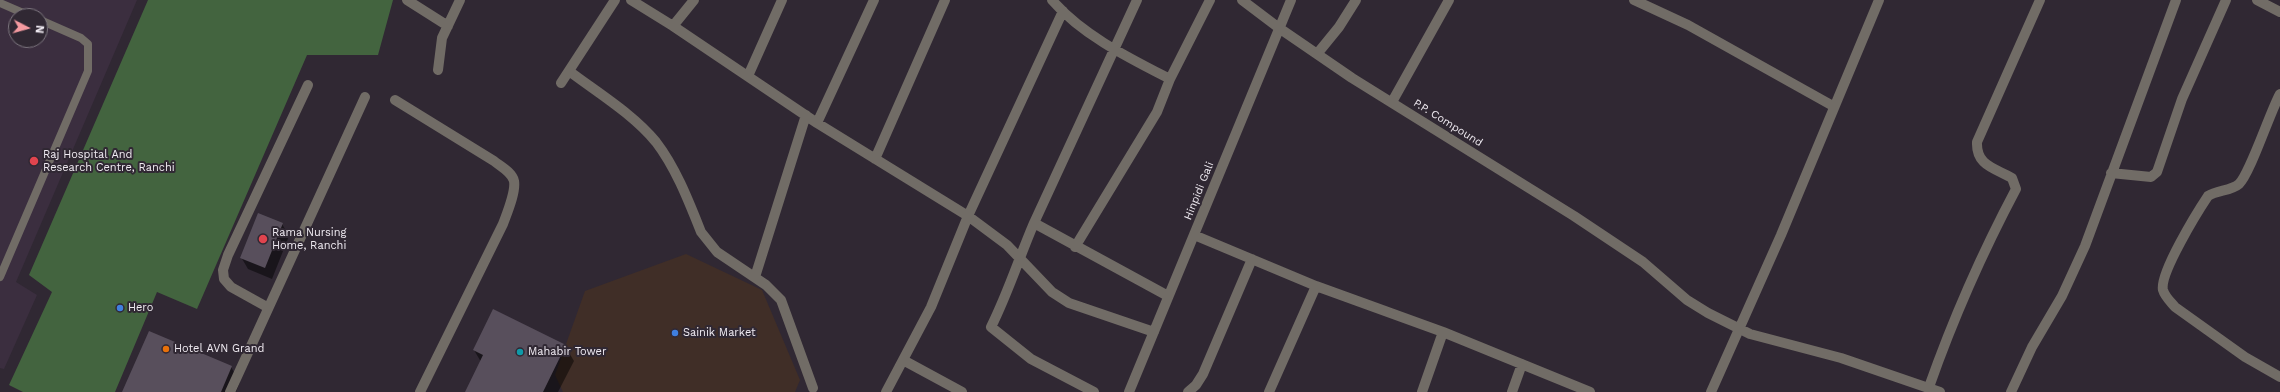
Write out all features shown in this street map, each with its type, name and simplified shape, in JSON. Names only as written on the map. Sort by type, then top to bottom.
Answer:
[{"type":"street","points":[[407,0],[448,26]]},
{"type":"street","points":[[438,70],[439,50],[460,0]]},
{"type":"street","points":[[560,83],[615,0]]},
{"type":"street","points":[[631,0],[673,26],[818,123],[968,216],[1020,256],[1058,298],[1069,304],[1154,332]]},
{"type":"street","points":[[673,26],[694,0]]},
{"type":"street","points":[[748,76],[782,0]]},
{"type":"street","points":[[818,123],[874,0]]},
{"type":"street","points":[[876,159],[945,0]]},
{"type":"street","points":[[1052,0],[1089,32],[1170,79]]},
{"type":"street","points":[[1094,392],[1031,359],[991,327],[1012,282],[1020,256],[1034,223],[1137,0]]},
{"type":"street","points":[[1075,247],[1157,112],[1170,79],[1210,0]]},
{"type":"street","name":"P.P. Compound","points":[[1242,0],[1317,54],[1644,262],[1687,300],[1750,334],[1841,358],[1940,392]]},
{"type":"street","name":"Hinpidi Gali","points":[[1129,392],[1291,0]]},
{"type":"street","points":[[1317,54],[1340,27],[1356,0]]},
{"type":"street","points":[[1392,102],[1449,0]]},
{"type":"street","points":[[1634,0],[1688,25],[1833,106]]},
{"type":"street","points":[[1711,392],[1778,241],[1833,106],[1879,0]]},
{"type":"street","points":[[1929,387],[1980,261],[2016,189],[2012,178],[1989,167],[1980,159],[1977,152],[1977,142],[2040,0]]},
{"type":"street","points":[[2011,392],[2032,347],[2062,296],[2082,252],[2176,0]]},
{"type":"street","points":[[2111,173],[2151,177],[2157,172],[2182,99],[2194,76],[2226,0]]},
{"type":"street","points":[[2257,0],[2280,12]]},
{"type":"street","points":[[886,392],[939,289],[968,216],[1063,11]]},
{"type":"street","points":[[569,71],[633,119],[655,142],[666,157],[701,232],[708,242],[716,252],[766,285],[780,300],[813,388]]},
{"type":"street","points":[[267,307],[232,287],[224,279],[223,270],[228,255],[308,85]]},
{"type":"street","points":[[2280,94],[2265,125],[2247,172],[2239,184],[2228,189],[2216,190],[2208,196],[2173,257],[2164,280],[2163,289],[2167,299],[2176,307],[2245,357],[2280,377]]},
{"type":"street","points":[[230,392],[267,307],[365,97]]},
{"type":"street","points":[[396,100],[494,161],[508,172],[514,181],[511,200],[503,224],[420,392]]},
{"type":"street","points":[[755,277],[806,115]]},
{"type":"street","points":[[1034,223],[1075,247],[1168,296]]},
{"type":"street","points":[[1194,235],[1316,286],[1443,332],[1590,392]]},
{"type":"street","points":[[1188,392],[1196,385],[1206,369],[1252,259]]},
{"type":"street","points":[[1268,392],[1316,286]]},
{"type":"street","points":[[1422,392],[1443,332]]},
{"type":"street","points":[[903,360],[962,392]]},
{"type":"street","points":[[1512,392],[1522,364]]},
{"type":"lane","points":[[0,3],[12,8]]},
{"type":"lane","points":[[0,277],[88,70],[88,44],[81,38],[48,24]]},
{"type":"shaded area","name":"Raj Hospital And Research Centre, Ranchi","points":[[0,0],[137,0],[16,282],[37,295],[4,369],[0,368]]},
{"type":"shaded area","name":"Sainik Market","points":[[686,254],[762,290],[800,380],[795,392],[563,392],[555,375],[585,291]]},
{"type":"green space","points":[[148,0],[393,0],[378,55],[307,55],[197,309],[157,292],[115,392],[23,392],[9,385],[52,292],[29,275]]},
{"type":"building","points":[[258,213],[283,223],[265,268],[240,258]]},
{"type":"building","name":"Mahabir Tower","points":[[493,309],[566,345],[543,392],[465,392],[483,355],[473,350]]},
{"type":"building","name":"Hotel AVN Grand","points":[[149,331],[232,366],[221,392],[122,392]]},
{"type":"place","name":"Raj Hospital And Research Centre, Ranchi","points":[[34,161]]},
{"type":"place","name":"Rama Nursing Home, Ranchi","points":[[263,239]]},
{"type":"place","name":"Hero","points":[[120,308]]},
{"type":"place","name":"Sainik Market","points":[[675,333]]},
{"type":"place","name":"Hotel AVN Grand","points":[[166,349]]},
{"type":"place","name":"Mahabir Tower","points":[[520,352]]}]
